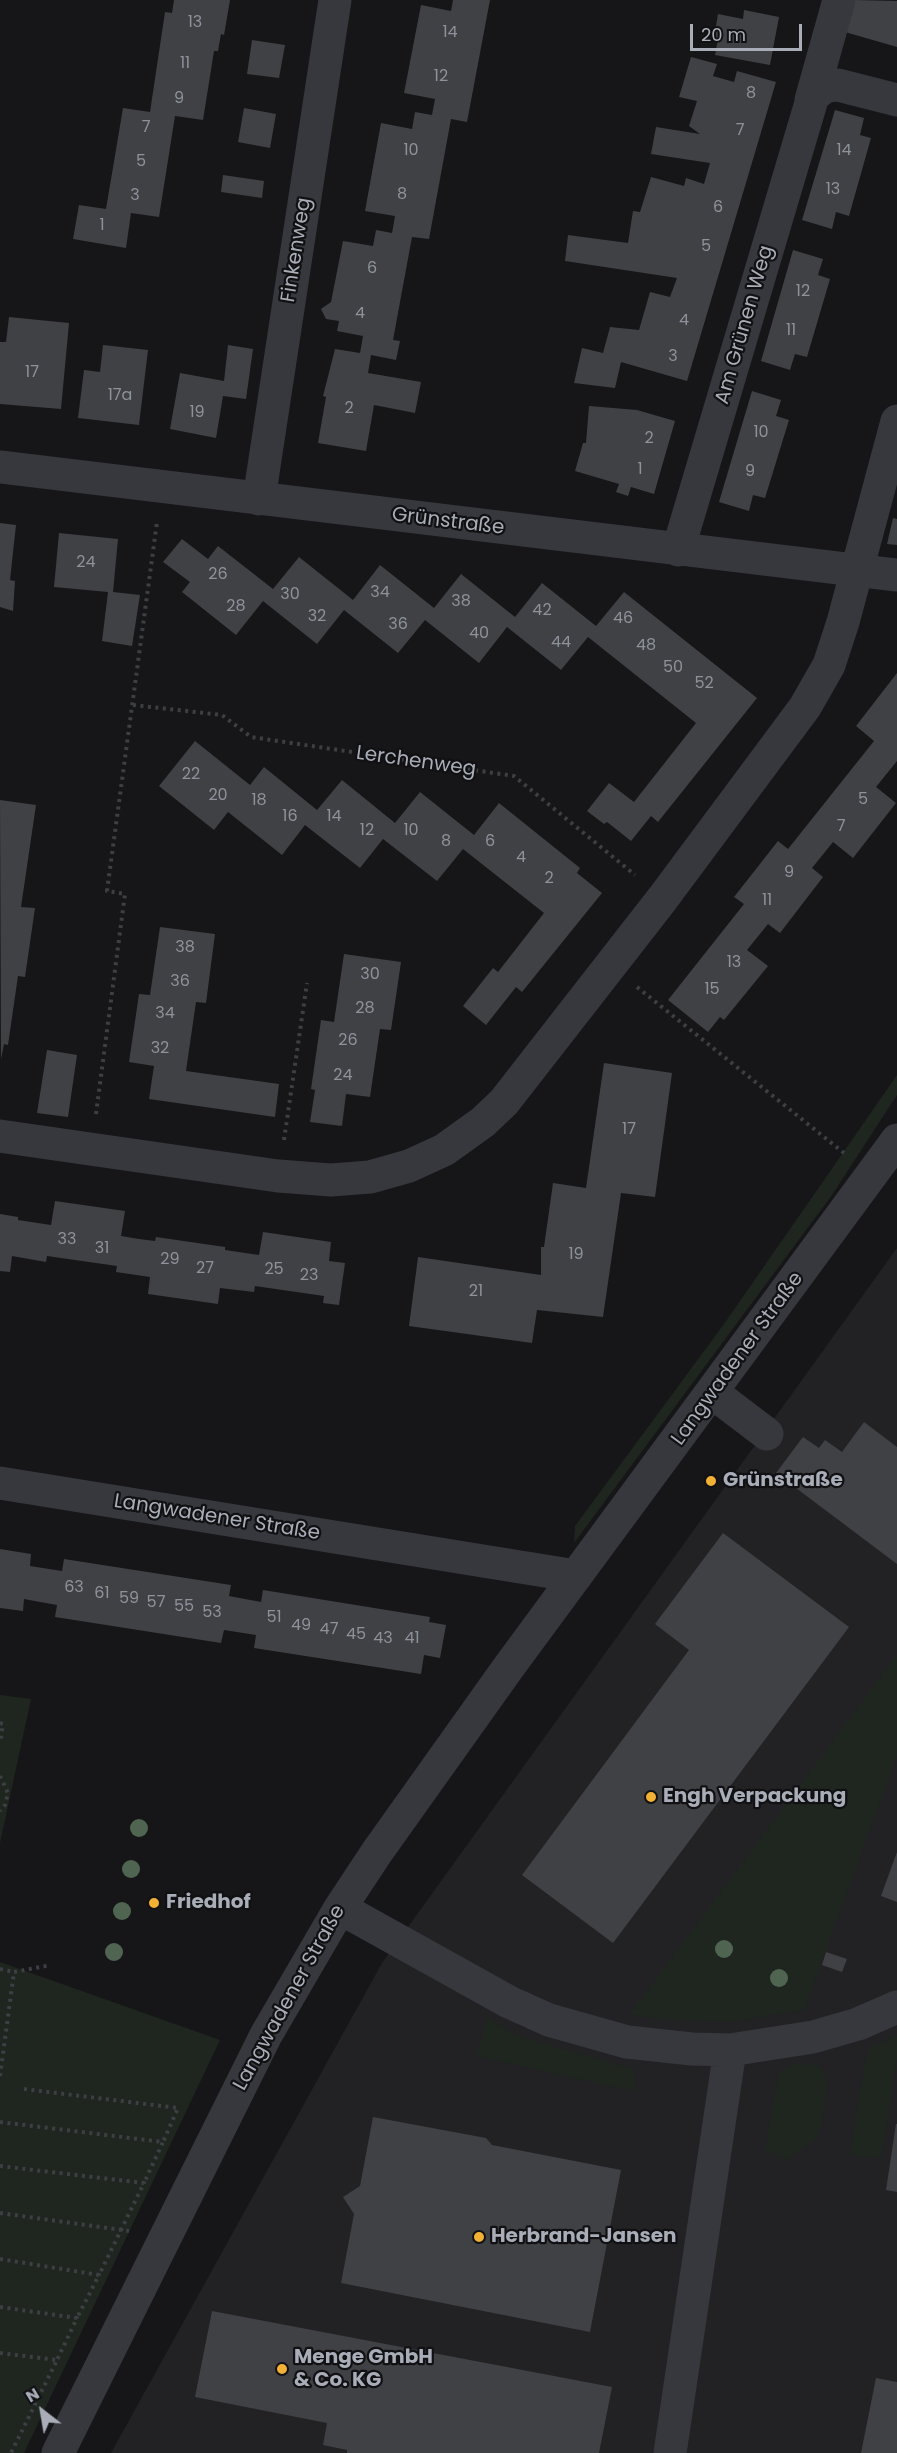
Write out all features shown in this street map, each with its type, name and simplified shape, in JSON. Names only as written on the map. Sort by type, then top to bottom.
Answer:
[{"type":"street","name":"Finkenweg","points":[[260,500],[335,0]]},
{"type":"street","name":"Am Grünen Weg","points":[[678,550],[839,0]]},
{"type":"street","points":[[811,100],[817,91],[832,85],[897,100]]},
{"type":"street","points":[[0,1136],[278,1176],[331,1180],[370,1177],[409,1166],[459,1141],[504,1102],[663,898],[805,707],[829,665],[858,571],[897,421]]},
{"type":"street","name":"Grünstraße","points":[[0,467],[897,575]]},
{"type":"street","name":"Langwadener Straße","points":[[58,2453],[266,2035],[340,1908],[384,1842],[576,1576],[713,1394],[897,1140]]},
{"type":"street","points":[[713,1394],[767,1434]]},
{"type":"street","name":"Langwadener Straße","points":[[0,1483],[576,1576]]},
{"type":"street","points":[[340,1908],[471,1982],[549,2020],[627,2042],[692,2049],[730,2050],[813,2037],[858,2024],[897,2007]]},
{"type":"street","points":[[670,2453],[730,2050]]},
{"type":"path","points":[[91,1149],[125,894],[107,891],[162,488]]},
{"type":"path","name":"Lerchenweg","points":[[133,705],[222,715],[250,737],[514,776],[663,898]]},
{"type":"path","points":[[611,966],[872,1176]]},
{"type":"path","points":[[278,1176],[307,983]]},
{"type":"path","points":[[0,1723],[3,1724],[0,1743]]},
{"type":"path","points":[[0,1776],[8,1793],[5,1805],[0,1811]]},
{"type":"path","points":[[0,1969],[14,1972],[51,1965]]},
{"type":"path","points":[[0,2076],[2,2047],[14,1972]]},
{"type":"path","points":[[11,2453],[144,2183],[178,2108],[24,2089]]},
{"type":"path","points":[[0,2122],[163,2142]]},
{"type":"path","points":[[0,2166],[144,2183]]},
{"type":"path","points":[[0,2213],[165,2237]]},
{"type":"path","points":[[0,2259],[99,2275]]},
{"type":"path","points":[[0,2307],[77,2318]]},
{"type":"path","points":[[0,2353],[57,2360]]},
{"type":"shaded area","points":[[897,1075],[897,1095],[832,1195],[574,1543],[575,1526],[724,1324]]},
{"type":"shaded area","points":[[897,1248],[897,2453],[111,2453],[382,1963]]},
{"type":"shaded area","points":[[897,1655],[897,1755],[804,2010],[729,2022],[657,2019],[630,2014]]},
{"type":"shaded area","points":[[0,1695],[31,1699],[0,1843]]},
{"type":"shaded area","points":[[0,1962],[220,2040],[24,2453],[0,2453]]},
{"type":"shaded area","points":[[487,2018],[520,2037],[633,2069],[636,2092],[477,2056]]},
{"type":"shaded area","points":[[897,2035],[897,2060],[881,2158],[850,2155],[865,2063],[870,2048]]},
{"type":"shaded area","points":[[793,2064],[818,2065],[824,2072],[827,2085],[821,2130],[815,2140],[786,2160],[765,2150],[779,2072]]},
{"type":"building","points":[[174,0],[230,0],[224,35],[221,34],[218,51],[214,51],[203,120],[175,116],[159,217],[131,213],[126,248],[73,239],[79,205],[106,209],[123,108],[150,112],[165,12],[172,13]]},
{"type":"building","points":[[453,0],[490,0],[467,122],[451,119],[429,239],[412,237],[393,340],[400,341],[396,360],[371,355],[368,373],[421,382],[415,413],[374,405],[366,451],[318,443],[326,397],[323,396],[335,349],[360,353],[363,336],[337,331],[339,321],[326,319],[321,309],[331,302],[343,241],[373,246],[376,230],[392,233],[395,216],[365,211],[381,123],[412,129],[415,112],[432,115],[435,99],[404,93],[421,5],[451,11]]},
{"type":"building","points":[[855,0],[897,1],[897,47],[845,32]]},
{"type":"building","points":[[744,10],[779,17],[770,65],[715,55],[718,39],[714,38],[718,14],[743,19]]},
{"type":"building","points":[[252,40],[285,45],[279,78],[247,74]]},
{"type":"building","points":[[691,57],[717,64],[713,76],[734,82],[737,71],[776,82],[687,381],[621,362],[615,388],[574,383],[582,348],[603,353],[610,327],[639,330],[650,292],[670,297],[677,278],[565,261],[568,235],[628,243],[633,211],[640,212],[651,177],[684,186],[686,178],[704,184],[710,163],[651,154],[656,127],[700,134],[689,126],[697,101],[679,97]]},
{"type":"building","points":[[244,108],[276,114],[270,148],[238,142]]},
{"type":"building","points":[[835,110],[864,118],[860,135],[871,138],[849,216],[836,212],[832,229],[802,220]]},
{"type":"building","points":[[223,175],[264,181],[262,198],[221,192]]},
{"type":"building","points":[[793,250],[823,259],[818,275],[830,279],[807,357],[795,354],[790,370],[761,361]]},
{"type":"building","points":[[9,317],[69,323],[61,409],[0,404],[0,342],[6,342]]},
{"type":"building","points":[[103,345],[148,350],[139,425],[78,418],[84,370],[100,372]]},
{"type":"building","points":[[228,345],[253,349],[246,399],[223,396],[216,438],[170,429],[180,373],[224,381]]},
{"type":"building","points":[[752,391],[781,400],[776,416],[789,420],[765,498],[753,495],[749,511],[719,502]]},
{"type":"building","points":[[589,406],[637,410],[675,421],[654,494],[631,487],[628,496],[616,492],[619,484],[575,471],[583,443],[586,443]]},
{"type":"building","points":[[893,518],[897,519],[897,545],[887,544]]},
{"type":"building","points":[[0,523],[16,525],[10,580],[15,581],[13,611],[0,607]]},
{"type":"building","points":[[59,533],[118,539],[113,592],[140,595],[132,646],[102,641],[108,592],[54,587]]},
{"type":"building","points":[[182,539],[208,559],[218,546],[273,589],[299,557],[353,600],[380,565],[434,608],[461,574],[515,617],[542,583],[596,626],[624,592],[757,698],[658,822],[651,816],[631,841],[607,822],[604,824],[587,811],[609,783],[634,802],[696,723],[588,637],[561,670],[507,627],[479,663],[425,620],[398,653],[344,610],[317,644],[263,601],[236,635],[182,592],[190,582],[163,562]]},
{"type":"building","points":[[897,673],[897,761],[876,787],[896,803],[853,858],[833,842],[812,868],[823,877],[780,933],[768,924],[747,950],[768,966],[724,1020],[720,1017],[708,1032],[668,1000],[744,904],[734,897],[778,841],[788,849],[874,741],[856,726]]},
{"type":"building","points":[[195,741],[250,785],[264,767],[317,810],[342,780],[395,823],[420,792],[474,835],[499,803],[580,868],[577,873],[602,893],[522,992],[516,987],[486,1025],[463,1006],[493,968],[498,972],[544,913],[463,849],[437,881],[383,839],[360,868],[305,825],[282,855],[228,812],[214,830],[159,786]]},
{"type":"building","points":[[0,800],[36,805],[21,907],[35,908],[25,977],[18,976],[8,1045],[4,1044],[1,1059]]},
{"type":"building","points":[[160,927],[215,934],[206,1003],[196,1002],[186,1071],[279,1084],[275,1117],[149,1099],[154,1066],[129,1062],[139,994],[150,995]]},
{"type":"building","points":[[344,954],[401,962],[391,1030],[380,1029],[370,1097],[346,1094],[342,1126],[310,1122],[315,1090],[311,1089],[321,1020],[334,1022]]},
{"type":"building","points":[[47,1050],[77,1055],[68,1117],[37,1113]]},
{"type":"building","points":[[604,1063],[672,1073],[655,1197],[621,1193],[603,1317],[537,1310],[532,1343],[409,1326],[418,1257],[541,1275],[541,1247],[544,1247],[553,1183],[586,1188]]},
{"type":"building","points":[[55,1201],[125,1211],[121,1236],[139,1239],[155,1241],[156,1237],[225,1247],[225,1250],[259,1255],[263,1232],[331,1242],[329,1261],[345,1263],[339,1305],[323,1303],[324,1296],[255,1286],[254,1292],[220,1288],[218,1304],[148,1294],[150,1277],[116,1272],[117,1266],[47,1256],[46,1262],[12,1256],[10,1272],[0,1271],[0,1214],[18,1217],[18,1220],[51,1225]]},
{"type":"building","points":[[864,1422],[897,1447],[897,1564],[776,1473],[803,1437],[819,1448],[825,1440],[842,1452]]},
{"type":"building","name":"Engh Verpackung","points":[[723,1533],[849,1627],[613,1943],[522,1875],[689,1650],[655,1624]]},
{"type":"building","points":[[0,1549],[31,1554],[30,1566],[62,1571],[64,1559],[231,1585],[229,1596],[261,1602],[263,1590],[430,1617],[429,1622],[446,1625],[440,1658],[424,1655],[421,1674],[254,1648],[256,1635],[224,1630],[221,1643],[55,1617],[57,1605],[24,1599],[23,1611],[0,1608]]},
{"type":"building","points":[[897,1852],[897,1902],[881,1896]]},
{"type":"building","points":[[826,1952],[847,1959],[842,1972],[822,1965]]},
{"type":"building","name":"Herbrand-Jansen","points":[[373,2117],[486,2138],[492,2145],[621,2170],[590,2332],[341,2283],[354,2214],[343,2197],[360,2186]]},
{"type":"building","points":[[897,2124],[897,2192],[886,2190]]},
{"type":"building","points":[[212,2311],[612,2387],[599,2453],[347,2453],[347,2450],[323,2445],[327,2423],[195,2397]]},
{"type":"building","points":[[876,2378],[897,2382],[897,2453],[861,2453]]},
{"type":"place","name":"Grünstraße","points":[[711,1481]]},
{"type":"place","name":"Engh Verpackung","points":[[651,1797]]},
{"type":"place","name":"Friedhof","points":[[154,1903]]},
{"type":"place","name":"Herbrand-Jansen","points":[[479,2237]]},
{"type":"place","name":"Menge GmbH & Co. KG","points":[[282,2369]]}]
